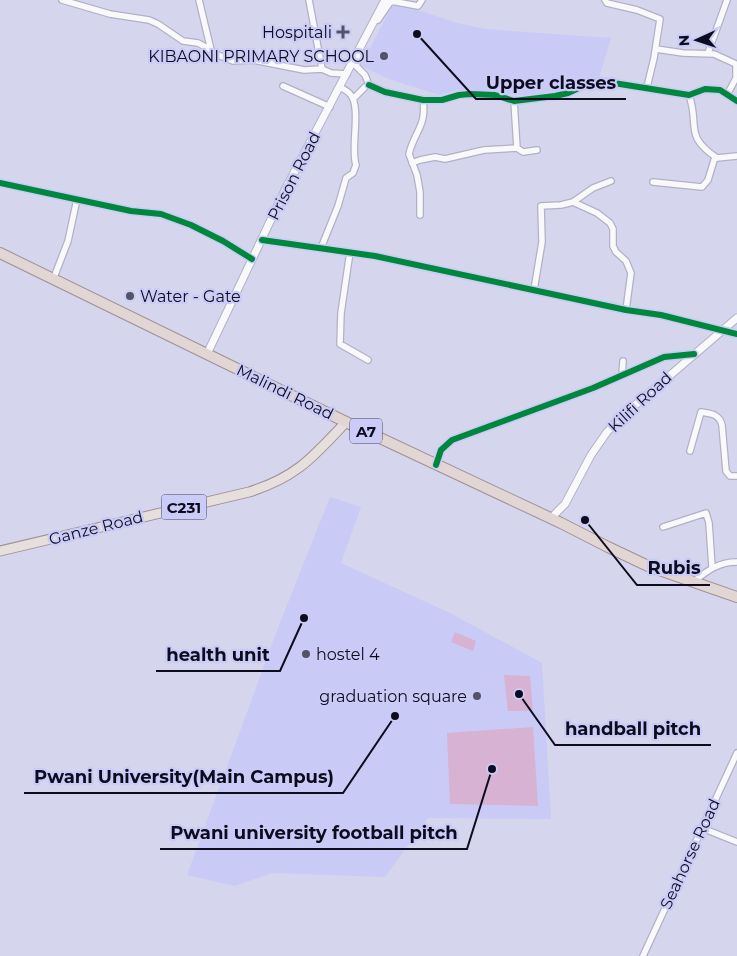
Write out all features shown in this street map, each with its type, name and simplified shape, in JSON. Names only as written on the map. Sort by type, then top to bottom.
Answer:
[{"type":"highway","name":"Malindi Road","points":[[0,254],[436,465],[561,522],[632,558],[692,582],[737,597]]},
{"type":"main road","name":"Ganze Road","points":[[0,551],[249,492],[267,486],[301,468],[346,422]]},
{"type":"street","points":[[62,0],[110,14],[149,20],[158,24],[182,42],[198,43],[218,55],[233,61],[254,60],[304,70],[322,69],[332,73],[347,74]]},
{"type":"street","points":[[199,0],[212,50]]},
{"type":"street","points":[[309,0],[322,69]]},
{"type":"street","name":"Prison Road","points":[[207,354],[286,188],[385,0]]},
{"type":"street","points":[[422,0],[418,6],[391,1],[384,10],[356,63],[356,66],[365,75],[369,85],[385,92],[424,100],[442,100],[459,95],[478,94],[495,95],[514,101],[555,96],[568,93],[592,82],[601,81],[689,95],[705,89],[720,90],[737,100]]},
{"type":"street","points":[[605,0],[607,3],[660,18],[656,49],[647,87]]},
{"type":"street","points":[[708,53],[727,0]]},
{"type":"street","points":[[656,49],[683,53],[714,54],[736,64],[736,78],[727,94]]},
{"type":"street","points":[[353,99],[369,85]]},
{"type":"street","points":[[283,86],[330,107]]},
{"type":"street","points":[[321,248],[338,206],[346,178],[353,173],[356,165],[353,157],[355,115],[353,99],[351,94],[340,87]]},
{"type":"street","points":[[689,95],[694,111],[694,132],[702,146],[720,158],[737,156]]},
{"type":"street","points":[[420,215],[420,192],[417,176],[409,154],[425,113],[424,100]]},
{"type":"street","points":[[514,101],[517,148]]},
{"type":"street","points":[[412,163],[435,157],[445,158],[484,150],[517,148],[523,152],[537,150]]},
{"type":"street","points":[[653,182],[702,187],[708,180],[715,156]]},
{"type":"street","points":[[534,290],[542,242],[541,206],[573,202],[593,188],[611,181]]},
{"type":"street","points":[[0,183],[131,211],[160,214],[223,241],[252,260]]},
{"type":"street","points":[[53,280],[68,241],[77,199]]},
{"type":"street","points":[[573,202],[597,213],[610,223],[613,229],[613,246],[616,252],[626,261],[631,273],[626,310]]},
{"type":"street","points":[[262,240],[375,256],[626,310],[662,315],[737,334]]},
{"type":"street","points":[[350,252],[341,313],[340,344],[368,360]]},
{"type":"street","name":"Kilifi Road","points":[[561,522],[565,504],[591,455],[607,432],[633,405],[737,318]]},
{"type":"street","points":[[436,465],[441,450],[452,440],[549,405],[664,357],[694,354]]},
{"type":"street","points":[[622,375],[623,361]]},
{"type":"street","points":[[690,451],[701,412],[716,415],[722,425],[726,471],[730,476],[737,476]]},
{"type":"street","name":"Kilifi Road","points":[[551,518],[565,504]]},
{"type":"street","points":[[663,527],[702,513],[706,514],[709,523],[712,567]]},
{"type":"street","points":[[692,582],[712,567],[724,562],[737,562]]},
{"type":"street","name":"Seahorse Road","points":[[644,956],[737,753]]},
{"type":"street","points":[[702,828],[737,842]]},
{"type":"shaded area","name":"KIBAONI PRIMARY SCHOOL","points":[[394,2],[457,23],[485,29],[611,38],[598,81],[537,95],[458,90],[439,95],[389,79],[361,66]]},
{"type":"shaded area","points":[[330,497],[361,507],[341,563],[450,613],[542,663],[551,819],[428,818],[385,877],[272,873],[235,886],[187,875],[278,628]]},
{"type":"shaded area","points":[[455,632],[476,641],[473,651],[451,642]]},
{"type":"shaded area","points":[[504,675],[530,676],[533,711],[508,711]]},
{"type":"shaded area","points":[[533,727],[538,806],[450,804],[447,733]]},
{"type":"cycle path","points":[[369,85],[385,92],[423,100],[442,100],[470,94],[495,95],[514,101],[555,96],[568,93],[592,82],[601,81],[689,95],[705,89],[720,90],[737,101]]},
{"type":"cycle path","points":[[0,183],[131,211],[161,214],[191,225],[223,241],[252,259]]},
{"type":"cycle path","points":[[262,240],[375,256],[626,310],[661,315],[737,334]]},
{"type":"cycle path","points":[[436,465],[441,450],[452,440],[593,388],[664,357],[694,354]]},
{"type":"place","name":"Hospitali","points":[[343,32]]},
{"type":"place","name":"Upper classes","points":[[417,34]]},
{"type":"place","name":"KIBAONI PRIMARY SCHOOL","points":[[384,56]]},
{"type":"place","name":"Water - Gate","points":[[130,296]]},
{"type":"place","name":"Rubis","points":[[585,520]]},
{"type":"place","name":"health unit","points":[[304,618]]},
{"type":"place","name":"hostel 4","points":[[306,654]]},
{"type":"place","name":"handball pitch","points":[[519,694]]},
{"type":"place","name":"graduation square","points":[[477,696]]},
{"type":"place","name":"Pwani University(Main Campus)","points":[[395,716]]},
{"type":"place","name":"Pwani university football pitch","points":[[492,769]]}]
